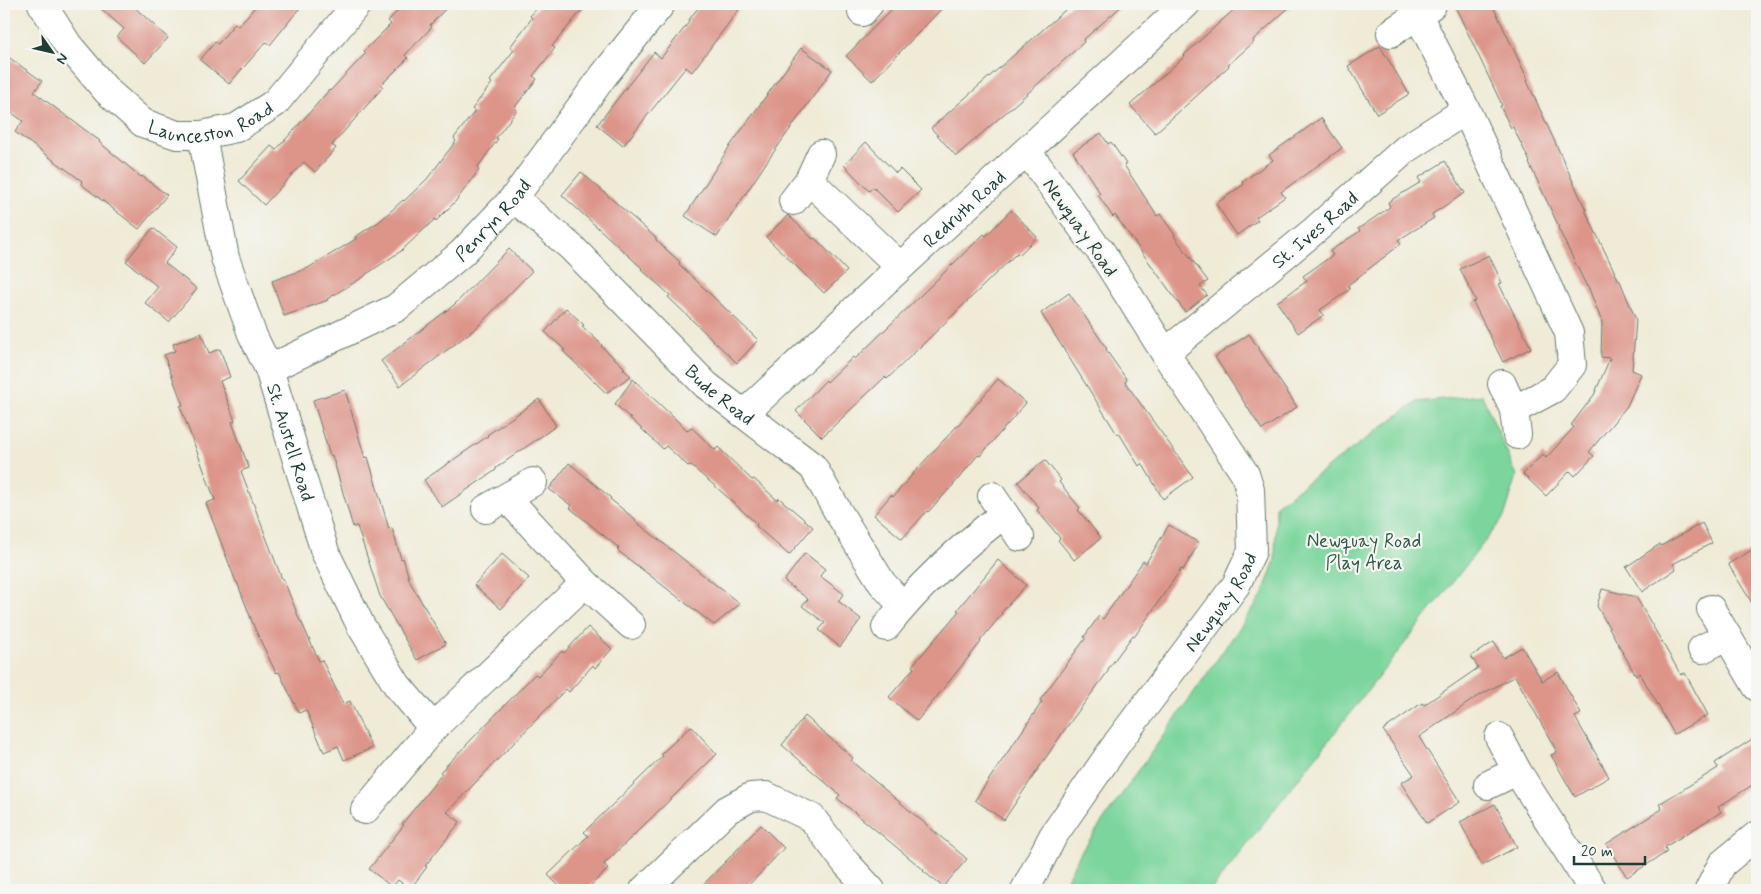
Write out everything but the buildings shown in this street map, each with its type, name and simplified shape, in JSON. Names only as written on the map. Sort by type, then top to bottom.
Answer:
[{"type":"street","name":"Launceston Road","points":[[42,4],[68,45],[107,91],[143,123],[177,135],[202,135],[236,128],[275,103],[357,4]]},
{"type":"street","name":"Penryn Road","points":[[269,369],[396,308],[462,253],[514,198],[604,75],[661,4]]},
{"type":"street","name":"Redruth Road","points":[[744,414],[1186,4]]},
{"type":"street","points":[[1391,33],[1426,9],[1466,110],[1569,333],[1572,365],[1553,389],[1515,423],[1502,384]]},
{"type":"street","name":"St. Ives Road","points":[[1164,353],[1315,230],[1407,148],[1466,110]]},
{"type":"street","name":"St. Austell Road","points":[[202,135],[225,258],[252,334],[269,369],[325,552],[360,626],[397,685],[433,728]]},
{"type":"street","name":"Newquay Road","points":[[1025,890],[1053,836],[1118,742],[1236,585],[1252,551],[1250,490],[1245,474],[1164,353],[1100,250],[1027,151]]},
{"type":"street","points":[[821,154],[801,190],[892,260],[896,271]]},
{"type":"street","name":"Bude Road","points":[[514,198],[572,248],[706,385],[813,467],[882,583],[903,606]]},
{"type":"street","points":[[533,482],[497,503],[631,625]]},
{"type":"street","points":[[886,627],[903,606],[971,540],[998,505],[1020,537]]},
{"type":"street","points":[[365,810],[433,728],[585,583]]},
{"type":"street","points":[[1711,609],[1757,687]]},
{"type":"street","points":[[1702,649],[1727,636]]},
{"type":"street","points":[[1499,737],[1517,771],[1592,890]]},
{"type":"street","points":[[1488,785],[1517,771]]},
{"type":"street","points":[[644,890],[727,810],[750,797],[766,796],[812,818],[846,863],[871,890]]},
{"type":"street","points":[[1709,890],[1722,864],[1757,835]]},
{"type":"green space","name":"Newquay Road Play Area","points":[[1482,395],[1517,476],[1504,517],[1211,890],[1061,890],[1081,852],[1262,596],[1275,560],[1276,505],[1416,402]]}]
